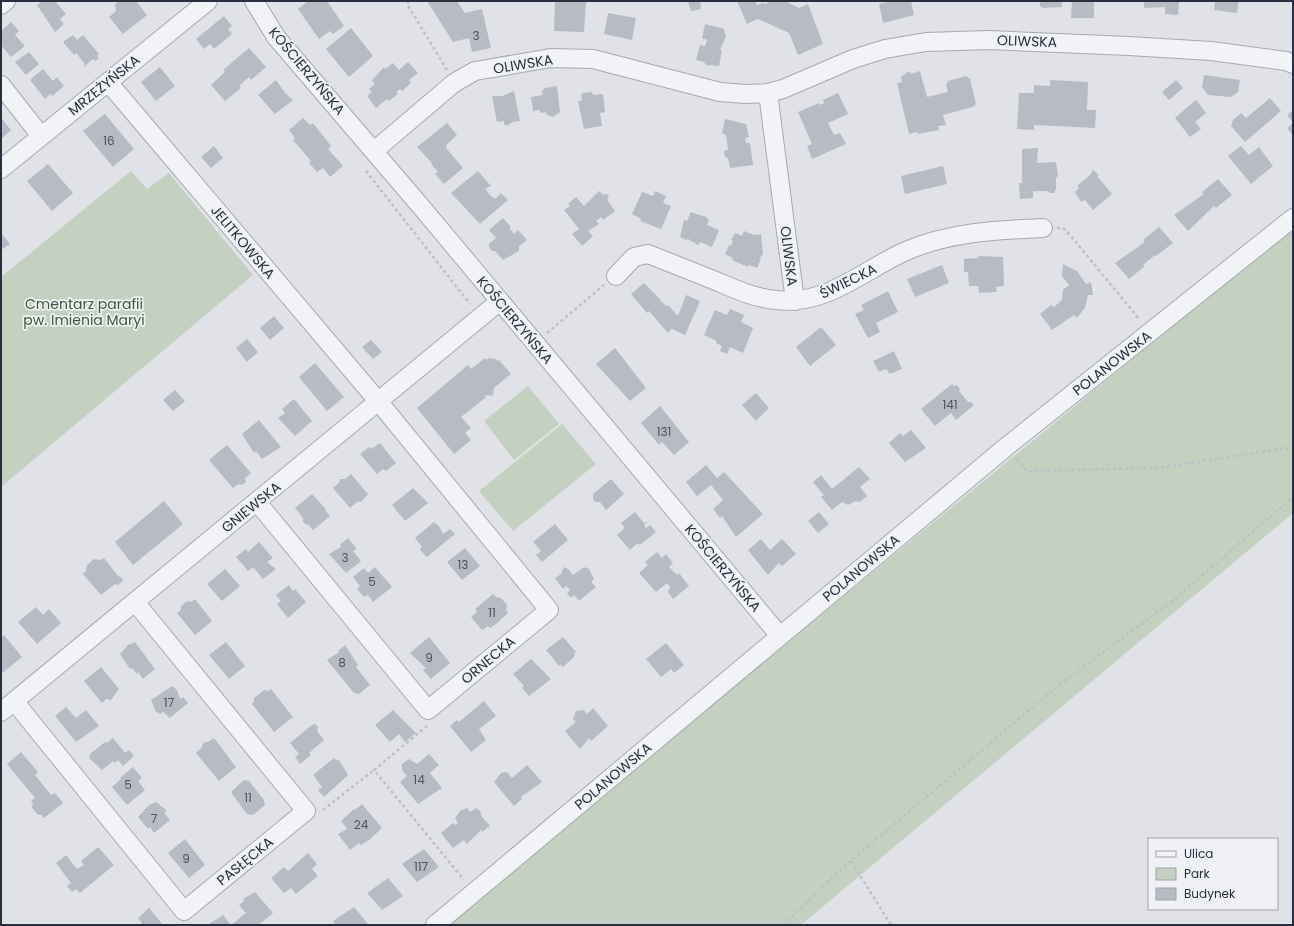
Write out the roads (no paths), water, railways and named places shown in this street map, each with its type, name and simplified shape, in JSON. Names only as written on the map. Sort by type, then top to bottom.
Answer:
[{"type":"street","points":[[1,5],[6,1]]},
{"type":"street","name":"MRZEŻYŃSKA","points":[[1,169],[208,1]]},
{"type":"street","name":"KOŚCIERZYŃSKA","points":[[254,1],[276,37],[666,498],[780,636]]},
{"type":"street","name":"OLIWSKA","points":[[374,151],[454,83],[475,71],[551,58],[593,59],[720,92],[768,93],[783,89],[878,51],[926,42],[989,40],[1129,46],[1210,51],[1286,61],[1293,64]]},
{"type":"street","name":"JELITKOWSKA","points":[[108,82],[378,401]]},
{"type":"street","points":[[1,85],[41,136]]},
{"type":"street","name":"OLIWSKA","points":[[768,93],[795,301]]},
{"type":"street","name":"POLANOWSKA","points":[[435,925],[1006,447],[1151,333],[1293,218]]},
{"type":"street","name":"ŚWIECKA","points":[[616,276],[634,257],[648,254],[754,297],[777,301],[795,301],[816,298],[833,291],[906,251],[945,238],[975,232],[1043,228]]},
{"type":"street","name":"GNIEWSKA","points":[[7,707],[500,301]]},
{"type":"street","name":"ORNECKA","points":[[257,502],[428,710],[548,610],[378,401]]},
{"type":"street","name":"PASŁĘCKA","points":[[7,707],[184,911],[306,811],[135,602]]},
{"type":"park label","name":"Cmentarz parafii pw. Imienia Maryi","points":[[84,312]]}]
